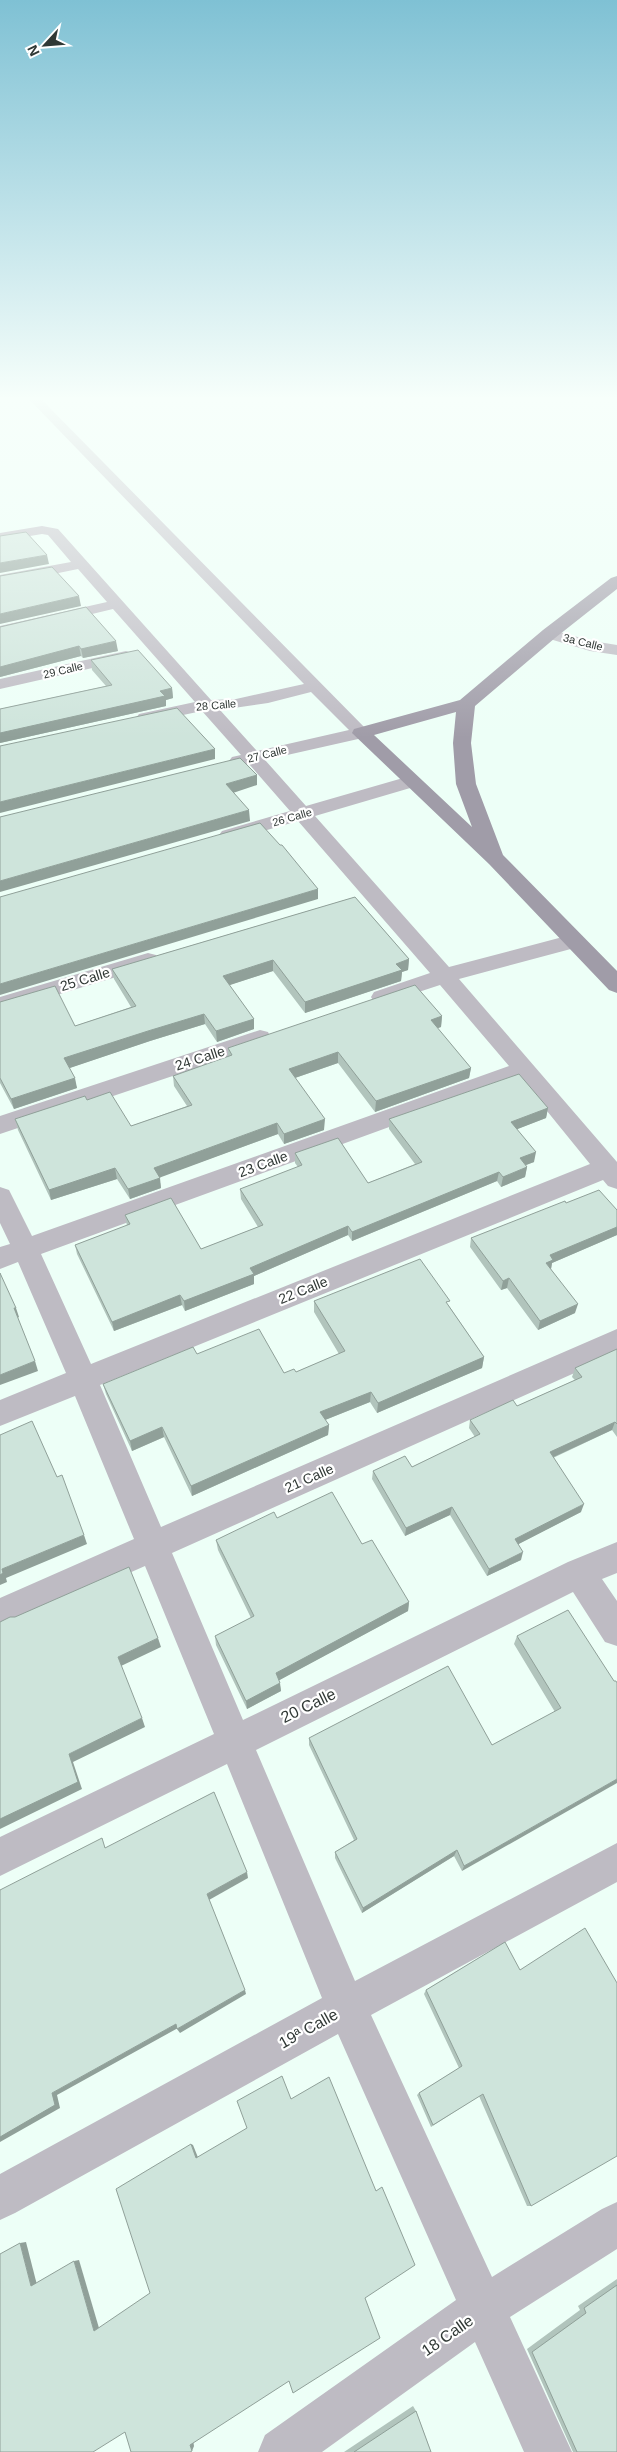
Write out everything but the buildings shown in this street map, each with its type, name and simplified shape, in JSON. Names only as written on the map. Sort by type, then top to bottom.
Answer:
[{"type":"street","points":[[143,509],[360,734],[496,860],[617,985]]},
{"type":"street","points":[[0,538],[42,530],[53,532],[302,815],[362,895],[444,976],[612,1173]]},
{"type":"street","points":[[0,580],[82,564]]},
{"type":"street","points":[[360,734],[466,704],[617,580]]},
{"type":"street","points":[[0,631],[117,604]]},
{"type":"street","name":"3a Calle","points":[[564,622],[602,636],[617,646]]},
{"type":"street","name":"3a Calle","points":[[549,634],[590,646],[617,650]]},
{"type":"street","name":"29 Calle","points":[[0,684],[155,649]]},
{"type":"street","name":"28 Calle","points":[[131,721],[206,705],[236,704],[315,686]]},
{"type":"street","points":[[466,704],[462,743],[466,784],[496,860]]},
{"type":"street","points":[[321,742],[330,727],[334,706]]},
{"type":"street","name":"27 Calle","points":[[222,765],[360,734]]},
{"type":"street","name":"26 Calle","points":[[207,842],[410,782]]},
{"type":"street","points":[[359,1005],[444,976],[574,941]]},
{"type":"street","name":"25 Calle","points":[[0,1005],[172,953]]},
{"type":"street","name":"24 Calle","points":[[0,1125],[283,1030]]},
{"type":"street","name":"23 Calle","points":[[13,1253],[525,1069]]},
{"type":"street","name":"22 Calle","points":[[0,1413],[612,1173]]},
{"type":"street","points":[[0,1197],[13,1253],[83,1379],[346,2007],[548,2452]]},
{"type":"street","name":"21 Calle","points":[[0,1614],[617,1341]]},
{"type":"street","name":"20 Calle","points":[[0,1857],[579,1572],[617,1557]]},
{"type":"street","points":[[579,1572],[617,1630]]},
{"type":"street","name":"19ª Calle","points":[[0,2198],[346,2007],[617,1862]]},
{"type":"street","name":"18 Calle","points":[[282,2452],[484,2308],[617,2224]]}]
